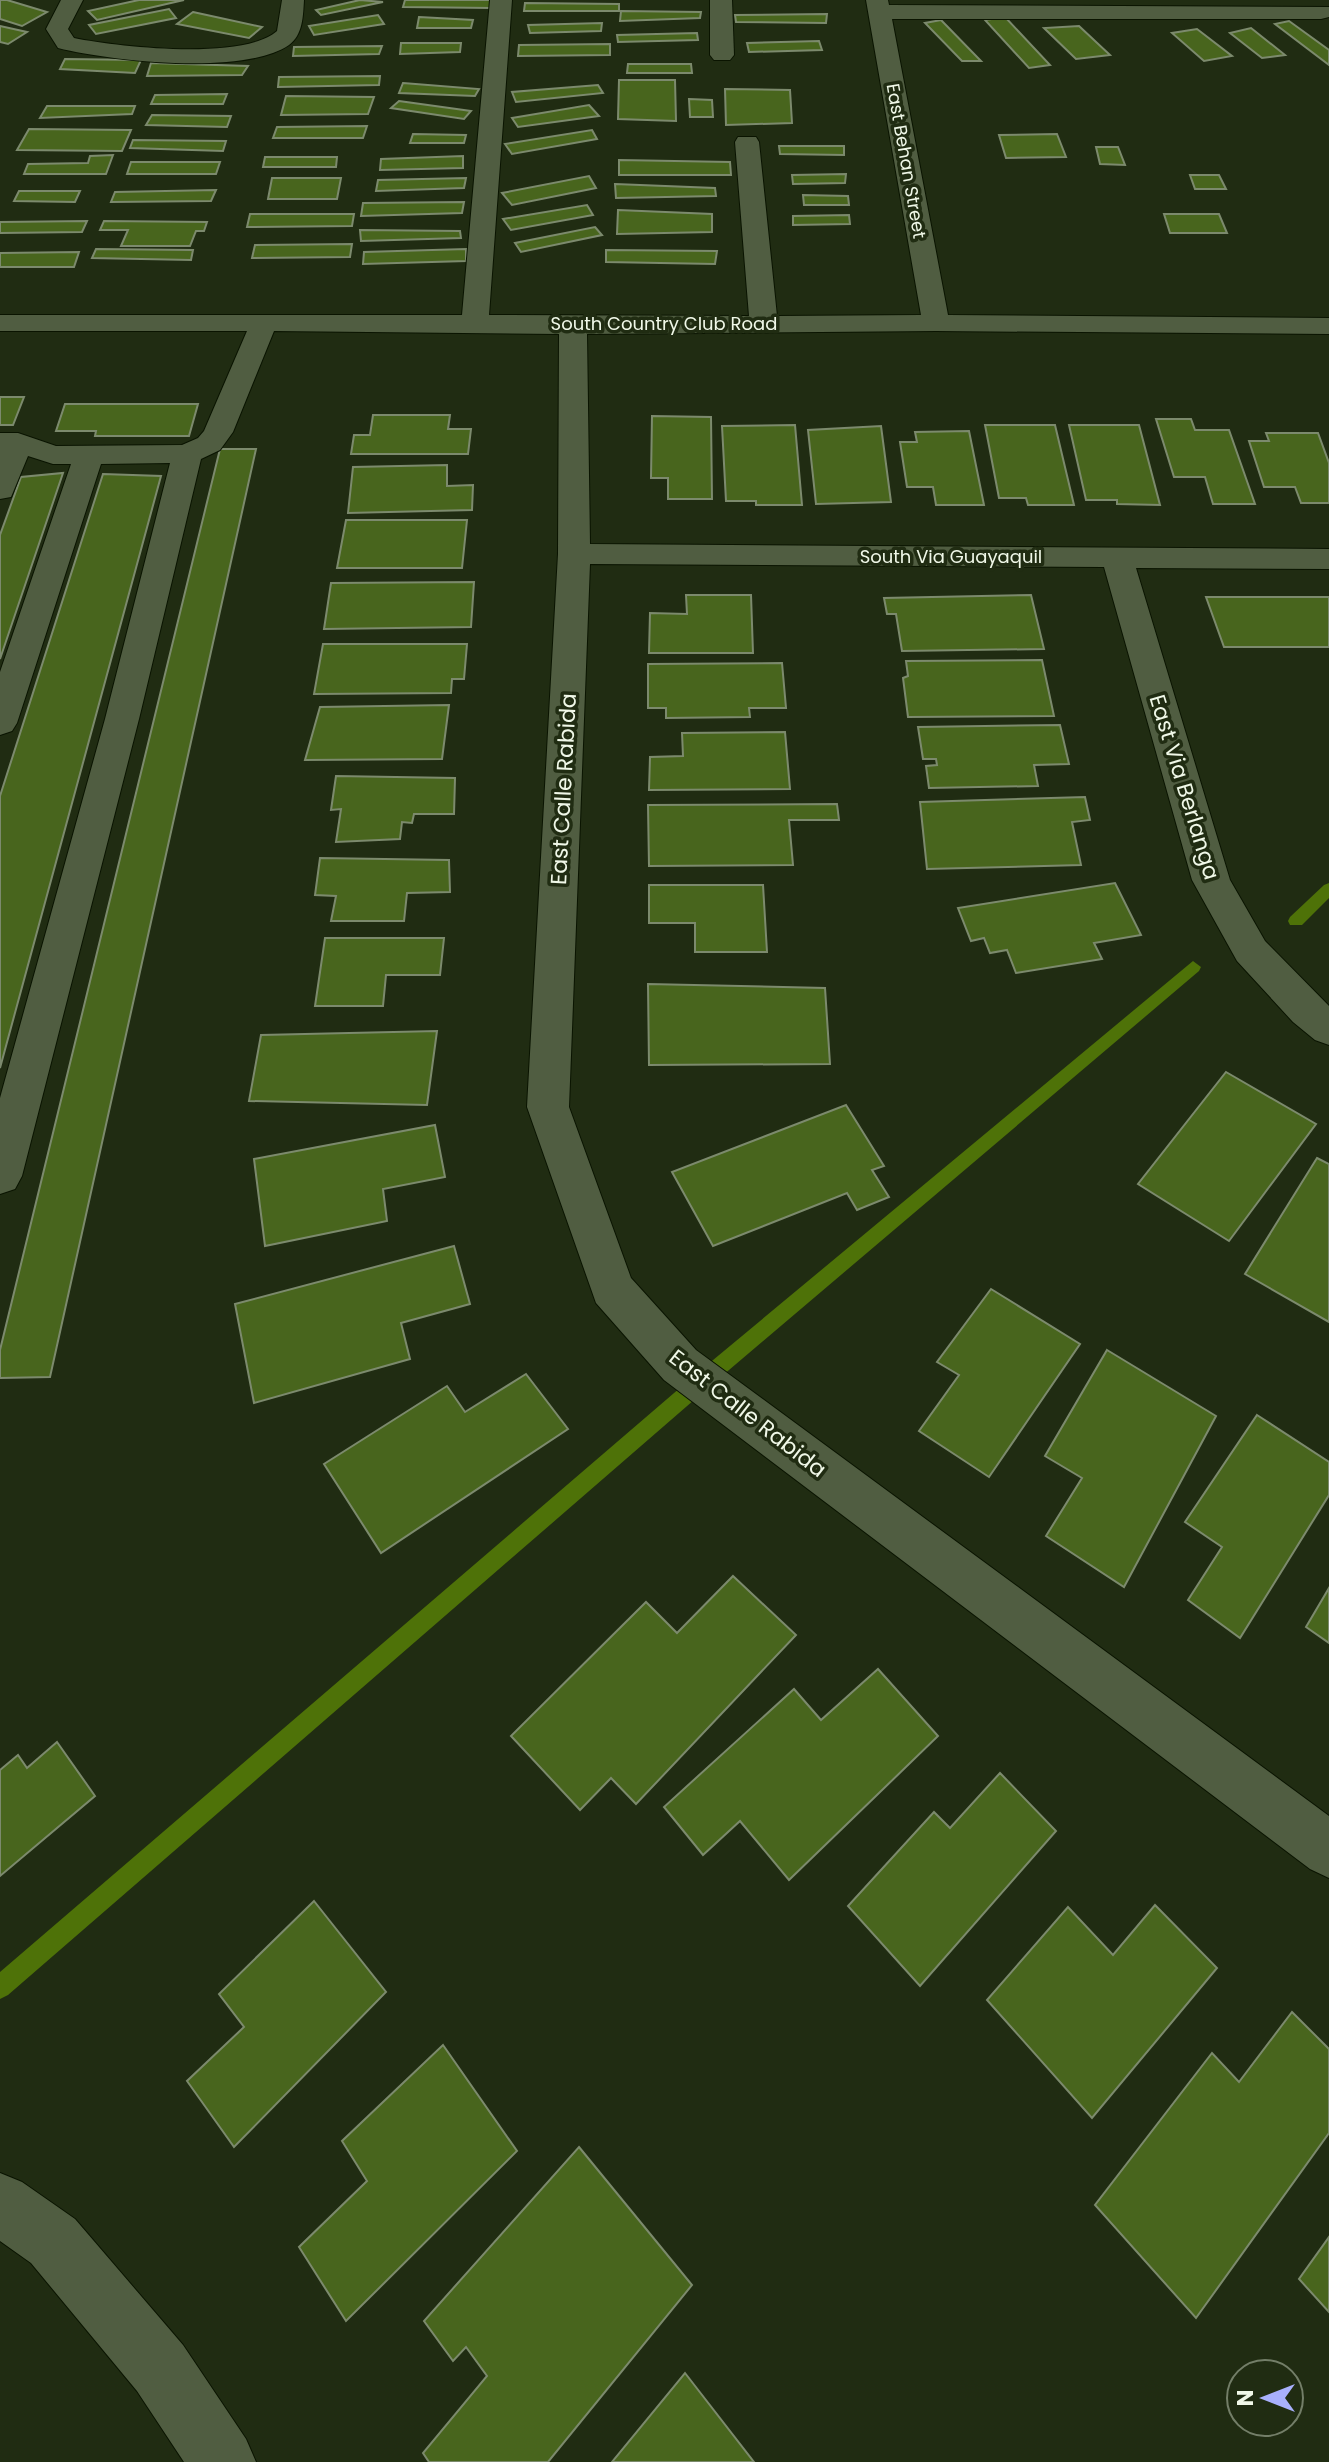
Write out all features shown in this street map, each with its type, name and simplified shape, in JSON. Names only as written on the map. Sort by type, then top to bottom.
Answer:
[{"type":"street","points":[[72,0],[57,29],[66,43],[112,52],[224,55],[260,51],[282,40],[292,26],[293,0]]},
{"type":"street","points":[[475,323],[501,0]]},
{"type":"street","points":[[721,0],[722,55]]},
{"type":"street","points":[[878,6],[1321,12]]},
{"type":"street","name":"East Behan Street","points":[[878,6],[936,323]]},
{"type":"street","points":[[747,142],[764,324]]},
{"type":"street","name":"South Country Club Road","points":[[0,323],[1329,326]]},
{"type":"street","points":[[0,490],[9,442],[53,455],[187,454],[209,444],[218,432],[264,323]]},
{"type":"street","name":"East Calle Rabida","points":[[573,326],[574,554],[548,1107],[612,1289],[680,1365],[1329,1850]]},
{"type":"street","points":[[0,1176],[122,719],[187,454]]},
{"type":"street","points":[[0,723],[89,455]]},
{"type":"street","name":"South Via Guayaquil","points":[[574,554],[1329,559]]},
{"type":"street","name":"East Via Berlanga","points":[[1117,558],[1211,880],[1251,951],[1307,1011],[1329,1029]]},
{"type":"street","points":[[0,2204],[53,2241],[160,2368],[223,2462]]},
{"type":"building","points":[[0,0],[47,12],[22,26],[0,19]]},
{"type":"building","points":[[139,0],[184,0],[97,20],[88,11]]},
{"type":"building","points":[[360,0],[383,2],[321,15],[316,10]]},
{"type":"building","points":[[405,0],[493,0],[491,8],[403,7]]},
{"type":"building","points":[[525,3],[619,4],[619,11],[524,11]]},
{"type":"building","points":[[169,9],[176,18],[96,34],[89,25]]},
{"type":"building","points":[[621,11],[701,12],[700,18],[620,21]]},
{"type":"building","points":[[193,12],[262,27],[249,38],[177,24]]},
{"type":"building","points":[[827,14],[826,23],[736,22],[735,15]]},
{"type":"building","points":[[378,15],[384,24],[314,35],[309,26]]},
{"type":"building","points":[[419,17],[473,20],[471,28],[417,28]]},
{"type":"building","points":[[1005,17],[1050,65],[1029,68],[985,20]]},
{"type":"building","points":[[941,20],[981,61],[962,61],[925,23]]},
{"type":"building","points":[[1289,21],[1329,50],[1329,65],[1275,24]]},
{"type":"building","points":[[602,23],[601,31],[530,33],[528,25]]},
{"type":"building","points":[[0,26],[27,32],[8,44],[0,42]]},
{"type":"building","points":[[1079,26],[1110,55],[1076,59],[1044,28]]},
{"type":"building","points":[[1251,28],[1285,55],[1262,58],[1230,33]]},
{"type":"building","points":[[1197,29],[1232,56],[1204,61],[1172,33]]},
{"type":"building","points":[[697,33],[698,40],[618,42],[617,35]]},
{"type":"building","points":[[819,41],[822,50],[749,52],[747,43]]},
{"type":"building","points":[[401,43],[461,43],[460,52],[400,54]]},
{"type":"building","points":[[610,44],[610,55],[518,56],[519,45]]},
{"type":"building","points":[[382,46],[379,54],[293,56],[294,47]]},
{"type":"building","points":[[65,59],[141,60],[135,73],[60,69]]},
{"type":"building","points":[[151,63],[248,66],[242,75],[147,76]]},
{"type":"building","points":[[628,64],[691,64],[692,73],[627,73]]},
{"type":"building","points":[[380,76],[379,85],[278,87],[279,77]]},
{"type":"building","points":[[619,80],[675,80],[676,121],[618,119]]},
{"type":"building","points":[[403,83],[479,89],[475,96],[399,93]]},
{"type":"building","points":[[598,85],[603,93],[516,102],[512,92]]},
{"type":"building","points":[[725,89],[790,90],[792,123],[726,125]]},
{"type":"building","points":[[227,94],[223,104],[151,104],[155,95]]},
{"type":"building","points":[[286,96],[374,97],[368,114],[281,115]]},
{"type":"building","points":[[689,99],[712,100],[713,117],[690,117]]},
{"type":"building","points":[[399,101],[471,111],[464,119],[391,108]]},
{"type":"building","points":[[589,105],[599,116],[518,127],[512,118]]},
{"type":"building","points":[[47,106],[135,106],[132,114],[40,118]]},
{"type":"building","points":[[152,115],[231,116],[227,127],[146,125]]},
{"type":"building","points":[[367,126],[363,138],[273,138],[277,127]]},
{"type":"building","points":[[29,129],[131,130],[122,151],[17,150]]},
{"type":"building","points":[[592,130],[597,139],[512,154],[505,144]]},
{"type":"building","points":[[413,134],[466,135],[464,143],[410,143]]},
{"type":"building","points":[[1057,134],[1066,157],[1006,158],[999,135]]},
{"type":"building","points":[[133,140],[226,141],[223,151],[130,148]]},
{"type":"building","points":[[779,146],[844,146],[844,155],[780,154]]},
{"type":"building","points":[[1096,147],[1118,147],[1125,165],[1100,164]]},
{"type":"building","points":[[113,155],[106,174],[24,174],[28,164],[88,163],[90,156]]},
{"type":"building","points":[[463,156],[463,168],[380,170],[381,159]]},
{"type":"building","points":[[265,157],[337,157],[336,167],[263,167]]},
{"type":"building","points":[[619,160],[730,162],[731,175],[619,175]]},
{"type":"building","points":[[131,162],[220,162],[216,174],[127,174]]},
{"type":"building","points":[[846,174],[845,183],[793,184],[792,175]]},
{"type":"building","points":[[1190,175],[1219,175],[1226,189],[1195,189]]},
{"type":"building","points":[[589,176],[596,188],[512,205],[502,193]]},
{"type":"building","points":[[272,178],[341,178],[337,199],[268,199]]},
{"type":"building","points":[[466,178],[464,188],[376,191],[378,180]]},
{"type":"building","points":[[615,184],[715,188],[716,196],[616,198]]},
{"type":"building","points":[[216,190],[211,201],[111,202],[115,192]]},
{"type":"building","points":[[19,191],[80,191],[75,202],[14,201]]},
{"type":"building","points":[[803,195],[848,196],[849,205],[804,205]]},
{"type":"building","points":[[464,202],[462,213],[361,216],[363,203]]},
{"type":"building","points":[[587,205],[593,215],[511,230],[503,219]]},
{"type":"building","points":[[618,210],[712,214],[712,232],[617,234]]},
{"type":"building","points":[[250,214],[354,214],[352,226],[247,227]]},
{"type":"building","points":[[1164,214],[1219,214],[1227,233],[1170,233]]},
{"type":"building","points":[[849,215],[850,224],[793,225],[793,216]]},
{"type":"building","points":[[87,221],[82,232],[0,233],[0,222]]},
{"type":"building","points":[[104,221],[207,222],[204,231],[196,231],[190,246],[121,246],[128,230],[100,230]]},
{"type":"building","points":[[595,227],[602,235],[521,252],[515,243]]},
{"type":"building","points":[[360,230],[460,231],[461,238],[361,241]]},
{"type":"building","points":[[352,244],[350,257],[252,258],[255,245]]},
{"type":"building","points":[[96,249],[193,250],[191,260],[92,258]]},
{"type":"building","points":[[466,249],[466,261],[363,264],[364,252]]},
{"type":"building","points":[[606,250],[717,251],[715,264],[606,262]]},
{"type":"building","points":[[79,252],[74,267],[0,267],[0,253]]},
{"type":"building","points":[[0,397],[24,397],[13,425],[0,425]]},
{"type":"building","points":[[65,404],[198,404],[189,436],[95,436],[96,431],[56,431]]},
{"type":"building","points":[[373,415],[450,415],[448,429],[471,429],[468,454],[351,454],[354,435],[370,435]]},
{"type":"building","points":[[652,416],[711,417],[712,499],[668,499],[668,478],[651,478]]},
{"type":"building","points":[[1156,419],[1191,419],[1195,430],[1229,430],[1255,504],[1213,504],[1205,477],[1174,477]]},
{"type":"building","points":[[795,425],[802,505],[756,505],[756,501],[726,501],[722,426]]},
{"type":"building","points":[[985,425],[1055,425],[1074,505],[1028,505],[1026,498],[999,498]]},
{"type":"building","points":[[1069,425],[1139,425],[1160,505],[1086,500]]},
{"type":"building","points":[[881,426],[891,502],[816,504],[808,430]]},
{"type":"building","points":[[969,431],[984,505],[936,505],[933,487],[907,487],[900,442],[917,442],[915,432]]},
{"type":"building","points":[[1266,433],[1318,433],[1329,463],[1329,503],[1301,503],[1295,487],[1264,487],[1249,441],[1269,441]]},
{"type":"building","points":[[220,449],[256,449],[50,1377],[0,1378],[0,1350]]},
{"type":"building","points":[[447,465],[447,486],[473,485],[472,510],[348,513],[353,467]]},
{"type":"building","points":[[63,473],[0,659],[0,535],[21,477]]},
{"type":"building","points":[[103,474],[161,476],[0,1068],[0,796]]},
{"type":"building","points":[[346,520],[467,520],[462,568],[337,568]]},
{"type":"building","points":[[474,582],[471,627],[324,629],[331,583]]},
{"type":"building","points":[[686,595],[751,595],[753,653],[649,653],[650,613],[687,614]]},
{"type":"building","points":[[1031,595],[1044,649],[902,651],[896,614],[887,614],[884,598]]},
{"type":"building","points":[[1206,597],[1329,597],[1329,647],[1224,647]]},
{"type":"building","points":[[323,644],[467,644],[464,679],[452,679],[451,693],[314,694]]},
{"type":"building","points":[[1042,660],[1054,716],[908,717],[903,678],[908,676],[906,661]]},
{"type":"building","points":[[782,663],[786,708],[749,708],[750,717],[666,718],[666,708],[648,708],[648,664]]},
{"type":"building","points":[[449,705],[442,759],[305,760],[320,707]]},
{"type":"building","points":[[1060,725],[1069,764],[1034,765],[1038,786],[929,788],[926,766],[937,765],[936,759],[923,759],[918,727]]},
{"type":"building","points":[[785,732],[790,789],[649,790],[650,757],[683,756],[682,733]]},
{"type":"building","points":[[336,776],[455,778],[454,814],[414,814],[412,823],[402,822],[400,839],[336,842],[341,809],[331,810]]},
{"type":"building","points":[[1085,797],[1090,820],[1072,822],[1081,865],[927,869],[920,802]]},
{"type":"building","points":[[837,804],[839,820],[789,820],[793,865],[649,866],[648,805]]},
{"type":"building","points":[[320,858],[449,860],[450,892],[407,893],[404,921],[331,921],[336,896],[315,895]]},
{"type":"building","points":[[1115,883],[1141,935],[1094,943],[1102,959],[1016,973],[1007,950],[990,953],[984,938],[971,941],[958,908]]},
{"type":"building","points":[[649,885],[763,885],[767,952],[695,952],[695,923],[649,923]]},
{"type":"building","points":[[325,938],[444,938],[440,975],[386,975],[383,1006],[315,1006]]},
{"type":"building","points":[[648,984],[825,988],[830,1064],[649,1065]]},
{"type":"building","points":[[437,1031],[427,1105],[249,1101],[261,1035]]},
{"type":"building","points":[[1226,1072],[1316,1124],[1229,1241],[1138,1184]]},
{"type":"building","points":[[846,1105],[884,1166],[872,1170],[889,1197],[857,1210],[847,1193],[713,1246],[672,1172]]},
{"type":"building","points":[[435,1125],[445,1177],[383,1189],[387,1221],[265,1246],[254,1159]]},
{"type":"building","points":[[1317,1158],[1329,1164],[1329,1322],[1245,1274]]},
{"type":"building","points":[[454,1246],[470,1304],[401,1323],[410,1359],[254,1403],[235,1304]]},
{"type":"building","points":[[991,1289],[1080,1344],[989,1477],[919,1431],[959,1375],[937,1362]]},
{"type":"building","points":[[1107,1350],[1216,1416],[1124,1587],[1046,1536],[1082,1478],[1045,1456]]},
{"type":"building","points":[[526,1374],[568,1429],[381,1553],[324,1464],[447,1386],[465,1412]]},
{"type":"building","points":[[1257,1415],[1329,1462],[1329,1495],[1240,1638],[1188,1600],[1222,1547],[1185,1522]]},
{"type":"building","points":[[733,1576],[796,1635],[636,1804],[611,1778],[580,1810],[511,1736],[646,1602],[677,1633]]},
{"type":"building","points":[[1329,1588],[1329,1643],[1306,1627]]},
{"type":"building","points":[[878,1669],[938,1736],[789,1880],[740,1821],[703,1855],[664,1807],[794,1689],[821,1720]]},
{"type":"building","points":[[57,1742],[95,1796],[0,1876],[0,1770],[18,1755],[27,1768]]},
{"type":"building","points":[[1000,1773],[1056,1831],[920,1986],[848,1906],[934,1812],[950,1828]]},
{"type":"building","points":[[314,1901],[386,1992],[234,2147],[187,2081],[244,2027],[219,1994]]},
{"type":"building","points":[[1155,1905],[1217,1968],[1092,2118],[987,2000],[1068,1907],[1113,1955]]},
{"type":"building","points":[[1292,2012],[1329,2049],[1329,2133],[1196,2318],[1095,2205],[1212,2053],[1239,2082]]},
{"type":"building","points":[[443,2045],[517,2151],[346,2321],[299,2247],[367,2181],[342,2141]]},
{"type":"building","points":[[579,2147],[692,2285],[548,2462],[429,2462],[423,2453],[487,2376],[466,2347],[453,2361],[424,2321]]},
{"type":"building","points":[[1329,2237],[1329,2312],[1299,2279]]},
{"type":"building","points":[[685,2373],[754,2462],[612,2462]]},
{"type":"waterway","points":[[1296,921],[1329,889]]},
{"type":"waterway","points":[[0,1987],[702,1381],[1193,967]]}]
